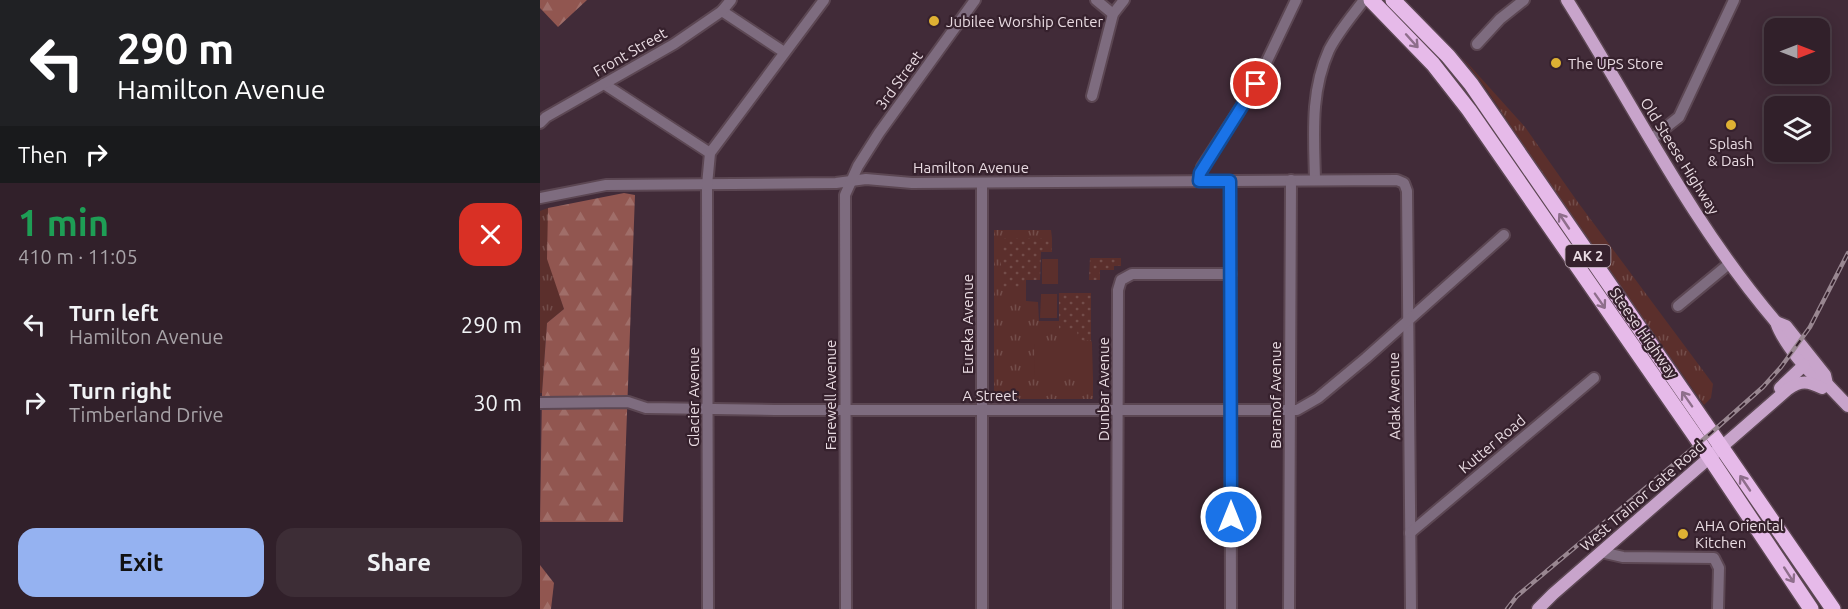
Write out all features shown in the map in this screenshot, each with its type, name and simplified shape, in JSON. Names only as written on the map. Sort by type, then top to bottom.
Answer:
[{"type":"highway","name":"Steese Highway","points":[[1371,0],[1433,64],[1469,110],[1714,452],[1833,609]]},
{"type":"highway","name":"Steese Highway","points":[[1393,0],[1448,56],[1471,84],[1714,452],[1811,609]]},
{"type":"main road","name":"Old Steese Highway","points":[[1567,0],[1650,140],[1730,263],[1776,322],[1779,333],[1804,365]]},
{"type":"main road","name":"Old Steese Highway","points":[[1776,322],[1785,326],[1848,406]]},
{"type":"main road","name":"West Trainor Gate Road","points":[[1767,406],[1772,396],[1804,365]]},
{"type":"main road","points":[[1804,365],[1811,366],[1828,383]]},
{"type":"main road","name":"West Trainor Gate Road","points":[[1538,609],[1788,389],[1803,382],[1812,382],[1824,388],[1828,383]]},
{"type":"street","name":"Front Street","points":[[540,123],[546,117],[674,44],[722,11],[731,0]]},
{"type":"street","points":[[604,84],[710,153],[824,0]]},
{"type":"street","name":"3rd Street","points":[[851,181],[879,133],[975,0]]},
{"type":"street","points":[[1095,0],[1113,14]]},
{"type":"street","points":[[1092,96],[1113,14],[1124,0]]},
{"type":"street","points":[[1199,181],[1202,167],[1256,84],[1296,0]]},
{"type":"street","points":[[1315,180],[1314,104],[1318,81],[1330,48],[1364,0]]},
{"type":"street","points":[[1477,44],[1500,19],[1524,0]]},
{"type":"street","points":[[1650,140],[1679,117],[1734,0]]},
{"type":"street","points":[[722,11],[784,52]]},
{"type":"street","name":"Glacier Avenue","points":[[708,609],[707,185],[710,153]]},
{"type":"street","name":"Hamilton Avenue","points":[[540,198],[606,185],[824,184],[866,179],[912,183],[1397,180],[1404,183]]},
{"type":"street","name":"Baranof Avenue","points":[[1289,609],[1291,180]]},
{"type":"street","name":"Farewell Avenue","points":[[846,609],[845,205],[851,181]]},
{"type":"street","points":[[1230,181],[1231,609]]},
{"type":"street","name":"Eureka Avenue","points":[[981,183],[982,609]]},
{"type":"street","name":"Adak Avenue","points":[[1404,183],[1407,192],[1411,609]]},
{"type":"street","name":"A Street","points":[[540,403],[628,402],[646,408],[708,409],[1297,410],[1318,398],[1504,235]]},
{"type":"street","points":[[1678,306],[1730,263]]},
{"type":"street","name":"Dunbar Avenue","points":[[1117,609],[1118,290],[1121,280],[1132,274],[1231,274]]},
{"type":"street","name":"Kutter Road","points":[[1410,533],[1594,378]]},
{"type":"street","points":[[1601,552],[1623,557],[1714,558],[1719,568],[1718,609]]},
{"type":"green space","points":[[540,0],[587,0],[558,27],[540,8]]},
{"type":"green space","points":[[1433,54],[1449,67],[1464,85],[1666,378],[1663,380]]},
{"type":"green space","points":[[1462,57],[1525,127],[1713,384],[1711,398],[1704,405],[1562,204],[1487,90]]},
{"type":"green space","points":[[624,193],[635,195],[623,522],[540,522],[542,393],[547,323],[564,309],[547,259],[548,208]]},
{"type":"green space","points":[[548,208],[548,259],[564,309],[547,323],[542,393],[540,393],[540,211]]},
{"type":"green space","points":[[994,230],[1051,230],[1052,238],[1001,238],[1001,289],[1026,289],[1026,301],[1038,302],[1039,321],[1059,321],[1060,330],[1078,330],[1078,340],[1091,340],[1092,343],[1035,343],[1035,378],[1093,378],[1093,399],[994,399]]},
{"type":"green space","points":[[1001,238],[1052,238],[1052,252],[1041,252],[1040,280],[1026,280],[1026,289],[1001,289]]},
{"type":"green space","points":[[1090,258],[1121,258],[1121,266],[1114,266],[1114,270],[1100,270],[1100,280],[1089,280]]},
{"type":"green space","points":[[1042,259],[1058,259],[1058,284],[1042,284]]},
{"type":"green space","points":[[1059,293],[1091,293],[1091,340],[1078,341],[1077,330],[1059,330]]},
{"type":"green space","points":[[1041,294],[1057,294],[1057,318],[1040,318]]},
{"type":"green space","points":[[1034,343],[1092,343],[1093,378],[1035,378]]},
{"type":"green space","points":[[540,565],[554,583],[551,609],[540,609]]},
{"type":"railway","points":[[1507,609],[1517,596],[1763,387],[1781,367],[1810,327],[1848,253]]},
{"type":"place","name":"Jubilee Worship Center","points":[[934,21]]},
{"type":"place","name":"The UPS Store","points":[[1556,63]]},
{"type":"place","name":"Splash & Dash","points":[[1731,125]]},
{"type":"place","name":"AHA Oriental Kitchen","points":[[1683,534]]},
{"type":"route","points":[[1231,517],[1230,181],[1199,181],[1202,167],[1256,84]]}]
